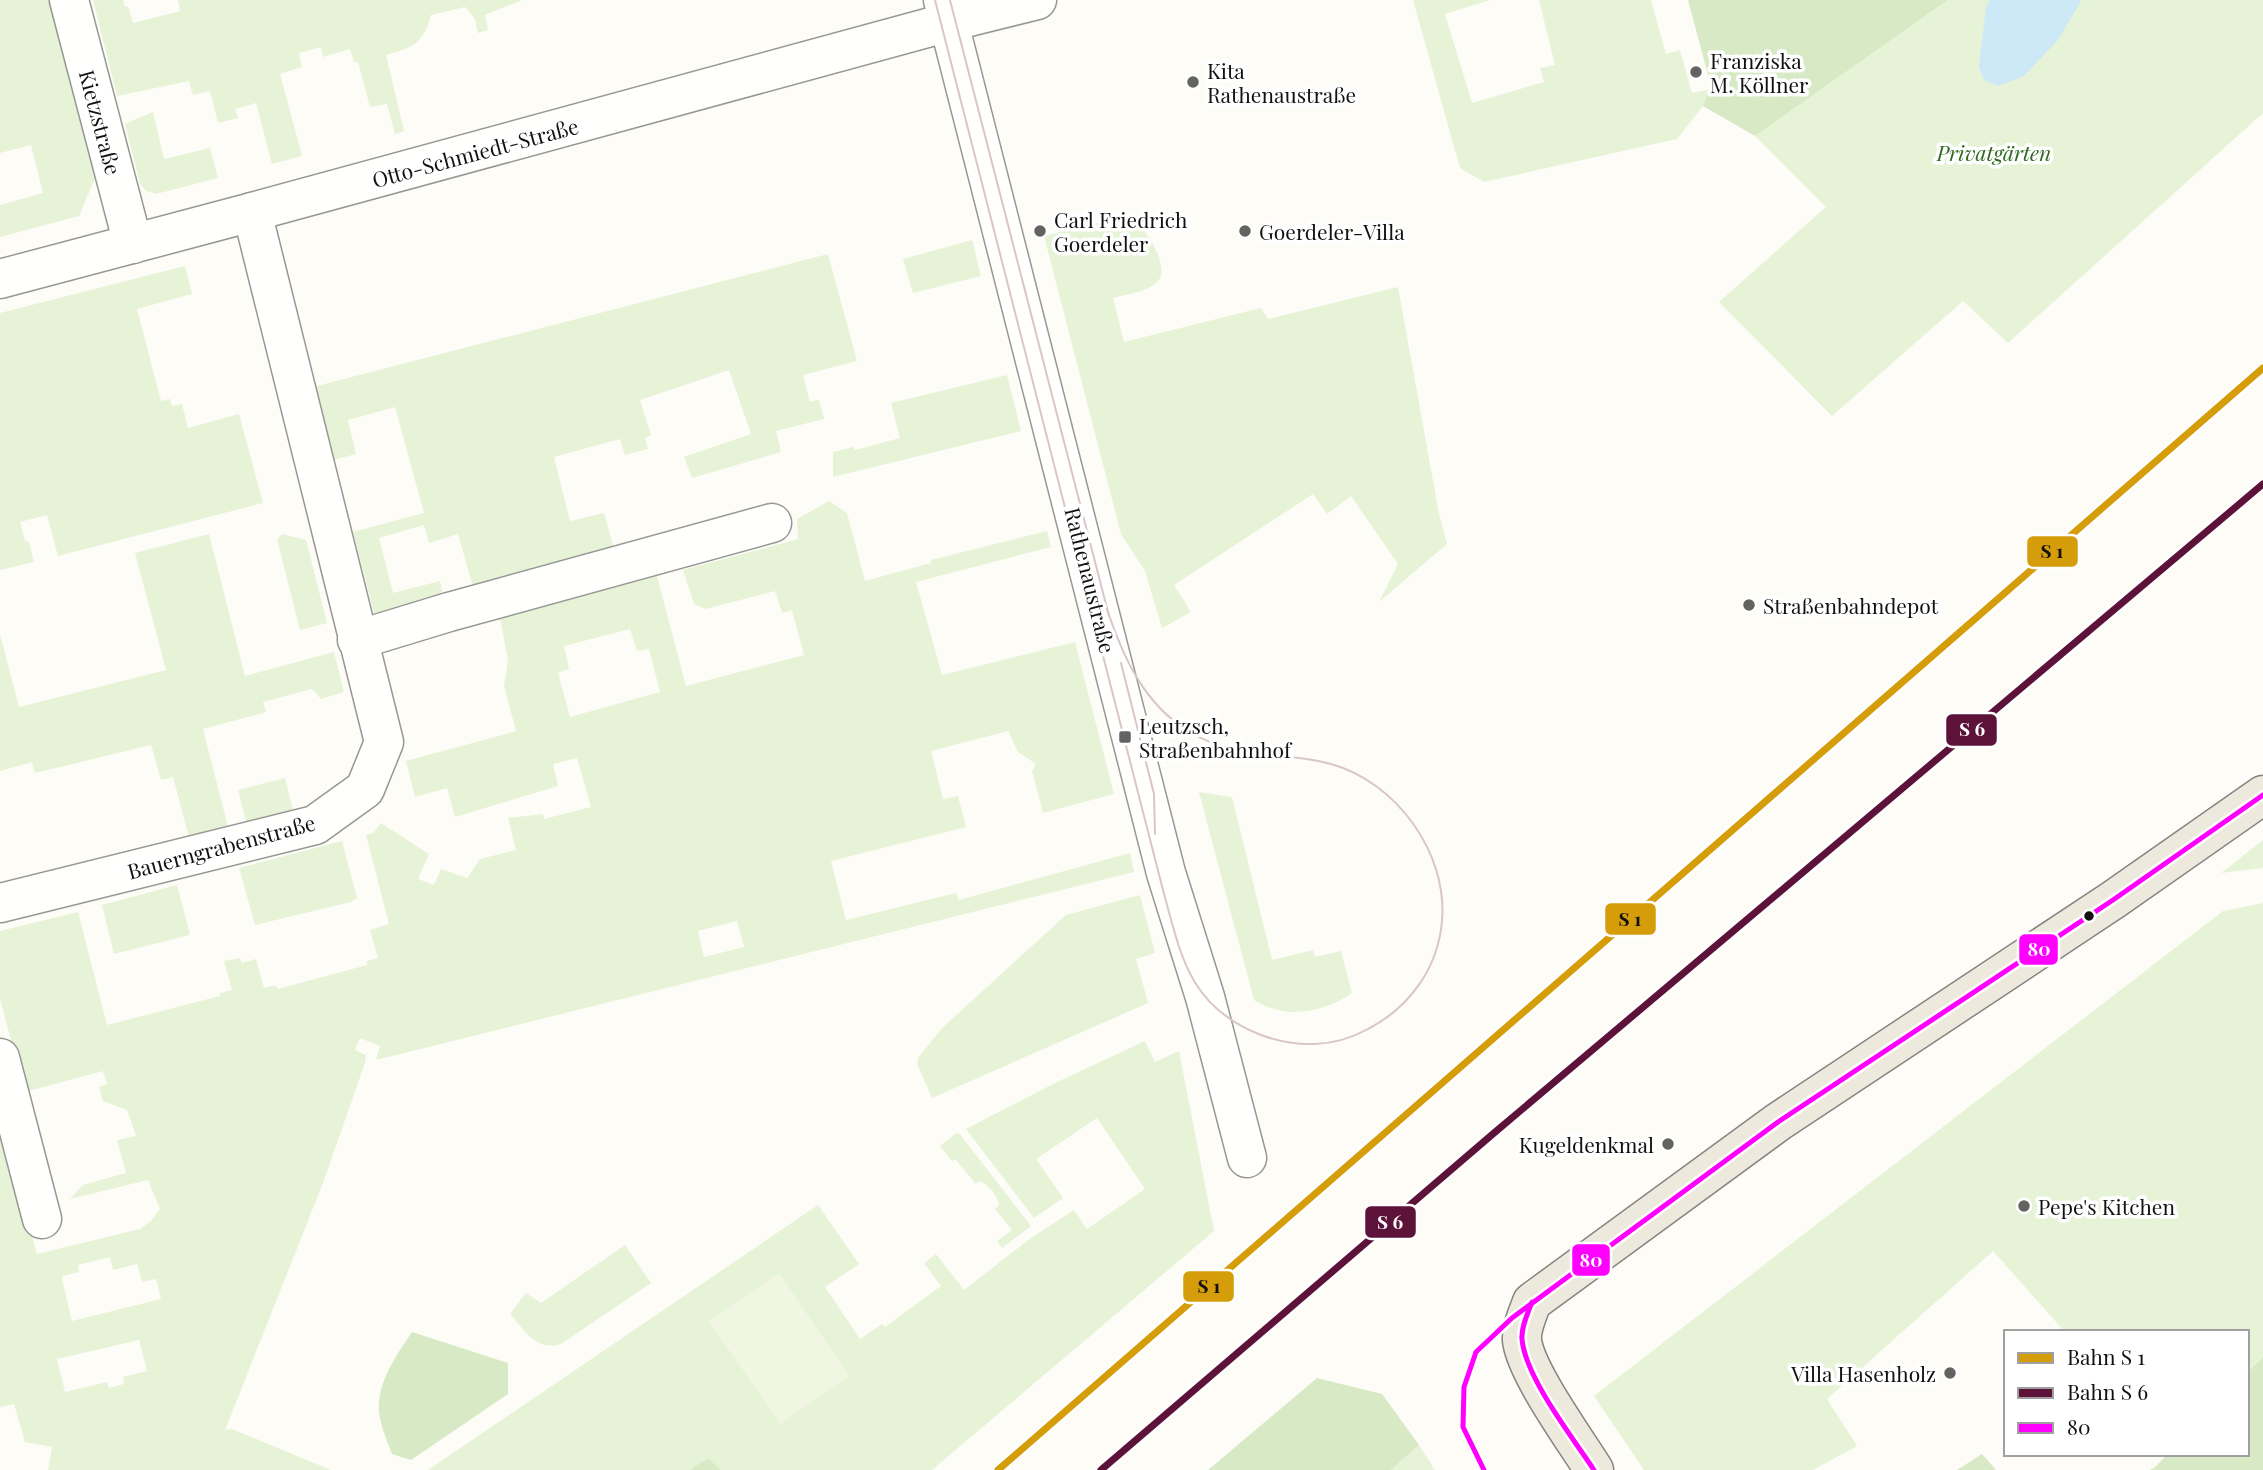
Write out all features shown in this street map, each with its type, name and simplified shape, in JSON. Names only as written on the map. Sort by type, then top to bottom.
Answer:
[{"type":"main road","points":[[1594,1470],[1542,1387],[1527,1356],[1522,1338],[1532,1303],[1778,1122],[2113,900],[2263,795]]},
{"type":"street","name":"Kietzstraße","points":[[69,0],[134,244]]},
{"type":"street","name":"Otto-Schmiedt-Straße","points":[[0,279],[252,212],[946,11],[1037,0]]},
{"type":"street","name":"Rathenaustraße","points":[[946,11],[1157,842],[1205,997],[1247,1158]]},
{"type":"street","name":"Bauerngrabenstraße","points":[[0,903],[315,825],[365,789],[384,742],[252,212]]},
{"type":"street","points":[[357,640],[772,523]]},
{"type":"street","points":[[0,1058],[42,1219]]},
{"type":"green space","points":[[0,0],[50,0],[96,176],[79,216],[0,237],[0,205],[43,193],[31,145],[0,153]]},
{"type":"green space","points":[[93,0],[123,0],[125,7],[128,6],[133,23],[180,11],[178,0],[522,0],[485,15],[488,30],[478,33],[475,19],[465,7],[431,15],[425,32],[416,43],[386,55],[404,131],[395,134],[387,104],[370,107],[358,62],[354,62],[350,49],[323,57],[321,47],[299,53],[302,67],[280,74],[302,156],[272,164],[256,103],[235,109],[238,118],[218,123],[210,91],[193,95],[189,81],[117,96]]},
{"type":"green space","points":[[1413,0],[1490,0],[1445,14],[1472,103],[1544,82],[1540,68],[1555,65],[1539,0],[1651,0],[1666,54],[1680,50],[1692,93],[1712,89],[1703,106],[1677,139],[1484,182],[1460,168]]},
{"type":"green space","points":[[1688,0],[1948,0],[1755,136],[1703,106],[1711,86]]},
{"type":"green space","name":"Privatgärten","points":[[1948,0],[2263,0],[2263,113],[2008,343],[1963,301],[1832,416],[1719,302],[1826,207],[1755,136]]},
{"type":"green space","points":[[153,112],[164,159],[210,148],[218,178],[156,194],[146,191],[140,184],[125,124]]},
{"type":"green space","points":[[1123,217],[1143,229],[1157,252],[1161,268],[1161,276],[1154,285],[1113,298],[1124,342],[1261,308],[1268,319],[1398,287],[1439,514],[1447,544],[1379,602],[1398,564],[1351,496],[1327,514],[1313,494],[1174,585],[1191,612],[1162,628],[1145,571],[1121,534],[1044,236]]},
{"type":"green space","points":[[972,240],[981,276],[913,293],[903,259]]},
{"type":"green space","points":[[828,254],[857,361],[803,375],[810,402],[819,400],[824,419],[776,431],[781,452],[692,478],[684,457],[751,434],[729,370],[640,400],[651,435],[645,438],[648,449],[625,455],[620,439],[554,457],[570,521],[604,513],[614,549],[473,587],[458,534],[429,543],[424,525],[379,538],[393,593],[440,581],[443,595],[374,613],[353,532],[424,513],[395,407],[348,420],[356,454],[333,460],[313,387]]},
{"type":"green space","points":[[185,266],[192,294],[137,309],[161,401],[170,399],[172,406],[182,404],[188,428],[239,414],[263,503],[58,556],[47,515],[20,522],[34,562],[0,570],[0,313]]},
{"type":"green space","points":[[1007,375],[1021,431],[833,477],[833,452],[853,447],[855,450],[900,438],[891,403]]},
{"type":"green space","points":[[829,501],[847,513],[865,581],[931,563],[931,560],[1047,531],[1051,547],[916,582],[942,675],[1075,642],[1114,794],[1043,813],[1032,771],[1036,764],[1018,752],[1008,731],[931,751],[943,799],[958,796],[966,827],[831,861],[846,920],[956,893],[959,900],[1130,853],[1134,872],[380,1059],[376,1059],[380,1046],[360,1038],[355,1050],[366,1055],[365,1063],[323,1183],[225,1430],[232,1429],[331,1470],[48,1470],[52,1447],[25,1442],[14,1404],[0,1407],[0,1119],[37,1254],[140,1229],[151,1221],[160,1209],[148,1180],[70,1199],[83,1185],[126,1173],[117,1140],[136,1136],[127,1110],[103,1101],[99,1087],[107,1084],[103,1071],[25,1092],[0,999],[0,931],[78,912],[107,1025],[220,996],[220,993],[232,990],[224,961],[240,958],[242,963],[256,959],[264,988],[276,985],[278,989],[367,965],[367,961],[378,958],[370,930],[389,924],[366,835],[373,833],[381,823],[429,854],[418,879],[434,885],[441,869],[467,878],[480,859],[516,850],[508,818],[543,814],[544,819],[591,807],[577,758],[553,764],[558,786],[455,817],[447,788],[415,797],[406,761],[516,731],[504,686],[508,660],[500,618],[657,576],[686,686],[804,655],[792,610],[782,613],[775,591],[706,609],[694,604],[683,570],[798,539],[797,519]],"holes":[[[630,629],[637,651],[649,649],[660,692],[570,717],[558,673],[569,669],[564,646]],[[737,921],[744,947],[704,957],[698,931]],[[110,1257],[113,1270],[137,1264],[142,1282],[156,1279],[161,1299],[72,1321],[62,1279],[63,1276],[79,1272],[78,1265]],[[139,1340],[147,1371],[123,1377],[124,1384],[109,1388],[107,1382],[65,1392],[57,1359]]]},
{"type":"green space","points":[[209,534],[245,676],[334,652],[344,692],[321,699],[312,689],[263,702],[266,712],[203,729],[228,827],[189,837],[173,777],[161,780],[151,745],[35,773],[32,762],[0,771],[0,634],[19,707],[166,670],[135,553]]},
{"type":"green space","points":[[282,534],[306,540],[327,623],[300,630],[277,539]]},
{"type":"green space","points":[[285,778],[293,810],[246,822],[238,790]]},
{"type":"green space","points":[[1199,792],[1232,797],[1272,960],[1313,950],[1315,957],[1341,951],[1352,993],[1329,1005],[1304,1012],[1278,1010],[1254,1000]]},
{"type":"green space","points":[[2263,840],[2263,868],[2221,873]]},
{"type":"green space","points":[[342,841],[357,898],[351,902],[255,925],[239,868]]},
{"type":"green space","points":[[177,885],[190,935],[114,954],[102,905]]},
{"type":"green space","points":[[1140,895],[1155,953],[1136,959],[1148,1003],[932,1098],[917,1064],[918,1058],[941,1029],[1066,915]]},
{"type":"green space","points":[[2263,903],[2263,1357],[2249,1371],[2249,1330],[2063,1330],[1993,1251],[1827,1399],[1857,1446],[1813,1470],[1644,1470],[1594,1396],[2223,911]]},
{"type":"green space","points":[[1145,1041],[1155,1062],[1179,1051],[1214,1231],[932,1470],[721,1470],[708,1458],[689,1470],[428,1470],[818,1205],[859,1264],[825,1287],[860,1339],[882,1324],[885,1327],[941,1286],[924,1263],[936,1254],[964,1290],[1031,1238],[1074,1210],[1087,1229],[1145,1189],[1097,1118],[1036,1159],[1063,1198],[1034,1218],[966,1129]]},
{"type":"green space","points":[[959,1133],[1031,1226],[1002,1248],[997,1241],[1012,1230],[995,1209],[999,1205],[995,1194],[979,1181],[976,1184],[940,1146]]},
{"type":"green space","points":[[625,1245],[651,1283],[561,1344],[552,1346],[538,1343],[510,1314],[526,1293],[541,1303]]},
{"type":"green space","points":[[779,1273],[849,1376],[780,1424],[709,1321]]},
{"type":"green space","points":[[412,1332],[508,1363],[508,1394],[411,1460],[392,1454],[382,1428],[379,1401],[387,1373]]},
{"type":"green space","points":[[2263,1357],[2263,1470],[2149,1470],[2166,1456],[2249,1456],[2249,1371]]},
{"type":"green space","points":[[1317,1378],[1382,1394],[1419,1445],[1391,1470],[1208,1470]]},
{"type":"green space","points":[[1419,1445],[1435,1470],[1391,1470]]},
{"type":"green space","points":[[1982,1454],[1996,1470],[1957,1470]]},
{"type":"green space","points":[[708,1458],[721,1470],[689,1470]]},
{"type":"water","points":[[1990,0],[2081,1],[2058,40],[2024,76],[1998,86],[1984,80],[1979,67],[1986,7]]},
{"type":"tram line","points":[[935,0],[1163,890],[1183,958],[1203,994],[1218,1010],[1261,1035],[1301,1044],[1328,1043],[1355,1035],[1383,1020],[1409,998],[1428,970],[1435,955],[1442,921],[1442,895],[1436,870],[1427,846],[1413,824],[1377,787],[1355,773],[1312,760],[1225,747],[1207,741],[1172,720],[1158,707],[1136,676],[1119,642],[1106,606]]},
{"type":"tram line","points":[[950,0],[1109,616]]},
{"type":"tram line","points":[[1121,663],[1154,794],[1155,834]]},
{"type":"transit line","points":[[998,1470],[2263,368]]},
{"type":"transit line","points":[[1101,1470],[1494,1133],[2263,484]]},
{"type":"transit line","name":"80","points":[[1484,1470],[1463,1427],[1464,1387],[1476,1352],[1512,1318],[1778,1122],[2113,900],[2263,795]]},
{"type":"transit line","name":"80","points":[[1532,1302],[1523,1330],[1525,1354],[1551,1407],[1594,1470]]},
{"type":"place","name":"Franziska M. Köllner","points":[[1696,72]]},
{"type":"place","name":"Kita Rathenaustraße","points":[[1193,82]]},
{"type":"place","name":"Carl Friedrich Goerdeler","points":[[1040,231]]},
{"type":"place","name":"Goerdeler-Villa","points":[[1245,231]]},
{"type":"place","name":"Straßenbahndepot","points":[[1749,605]]},
{"type":"place","name":"Leutzsch, Straßenbahnhof","points":[[1125,737]]},
{"type":"place","name":"Kugeldenkmal","points":[[1668,1144]]},
{"type":"place","name":"Pepe's Kitchen","points":[[2024,1206]]},
{"type":"place","name":"Villa Hasenholz","points":[[1950,1373]]}]
